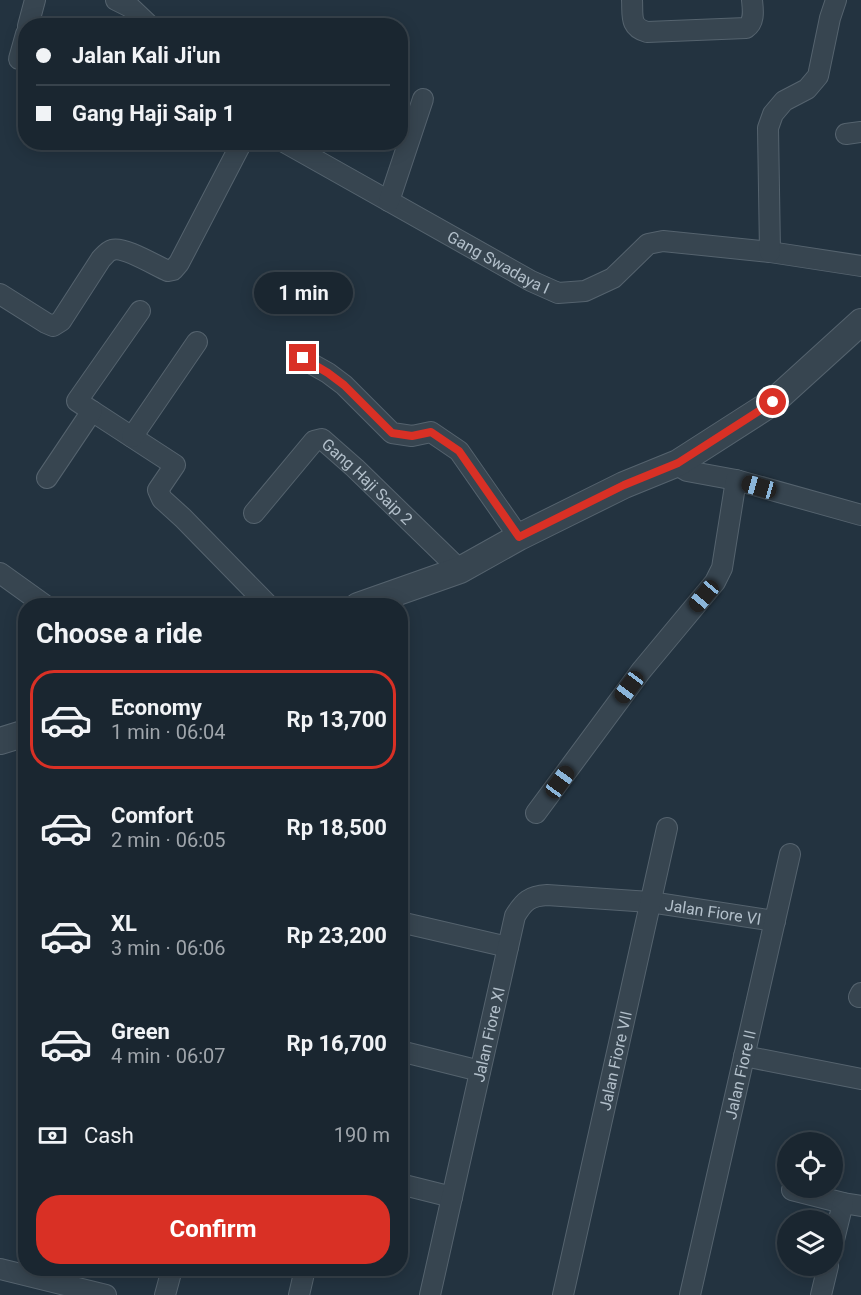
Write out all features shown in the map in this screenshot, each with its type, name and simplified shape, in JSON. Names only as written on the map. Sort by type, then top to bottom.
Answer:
[{"type":"street","points":[[30,18],[35,0]]},
{"type":"street","points":[[116,0],[130,7],[142,18]]},
{"type":"street","points":[[632,0],[634,22],[638,28],[647,32],[746,28],[751,25],[752,21],[752,0]]},
{"type":"street","points":[[770,252],[768,128],[773,114],[784,101],[807,89],[818,76],[836,0]]},
{"type":"street","points":[[408,144],[423,99]]},
{"type":"street","points":[[0,294],[53,326],[61,321],[101,259],[112,250],[122,250],[168,271],[173,270],[179,263],[238,150]]},
{"type":"street","name":"Gang Swadaya I","points":[[298,150],[531,281],[558,293],[585,291],[613,278],[648,244],[663,240],[770,252],[861,266]]},
{"type":"street","points":[[389,201],[406,150]]},
{"type":"street","points":[[140,312],[77,400],[175,465],[158,490],[162,499],[261,598]]},
{"type":"street","points":[[381,598],[460,570],[519,537],[624,485],[678,463],[773,402],[861,322]]},
{"type":"street","points":[[132,436],[196,342]]},
{"type":"street","points":[[303,358],[344,385],[392,433],[412,436],[431,432],[459,451],[519,537]]},
{"type":"street","points":[[47,478],[92,411]]},
{"type":"street","name":"Gang Haji Saip 2","points":[[254,513],[314,441],[322,439],[460,570]]},
{"type":"street","points":[[678,463],[687,471],[736,480],[861,515]]},
{"type":"street","points":[[536,813],[641,671],[715,582],[722,568],[736,480]]},
{"type":"street","points":[[0,573],[35,598]]},
{"type":"street","points":[[0,741],[18,735]]},
{"type":"street","name":"Jalan Fiore VII","points":[[563,1295],[667,828]]},
{"type":"street","name":"Jalan Fiore II","points":[[690,1295],[790,854]]},
{"type":"street","name":"Jalan Fiore XI","points":[[430,1295],[515,916],[522,905],[536,896],[650,902]]},
{"type":"street","name":"Jalan Fiore VI","points":[[650,902],[775,921]]},
{"type":"street","points":[[408,924],[508,947]]},
{"type":"street","points":[[408,1053],[480,1071]]},
{"type":"street","points":[[744,1056],[861,1078]]},
{"type":"street","points":[[408,1186],[452,1197]]},
{"type":"street","points":[[824,1198],[852,1205],[843,1224]]},
{"type":"street","points":[[0,1269],[18,1274]]},
{"type":"street","points":[[23,1276],[106,1295]]},
{"type":"street","points":[[165,1295],[170,1276]]},
{"type":"street","points":[[299,1295],[303,1276]]},
{"type":"street","points":[[821,1295],[826,1276]]},
{"type":"route","points":[[303,358],[344,385],[392,433],[412,436],[431,432],[459,451],[519,537],[624,485],[678,463],[773,402]]}]
